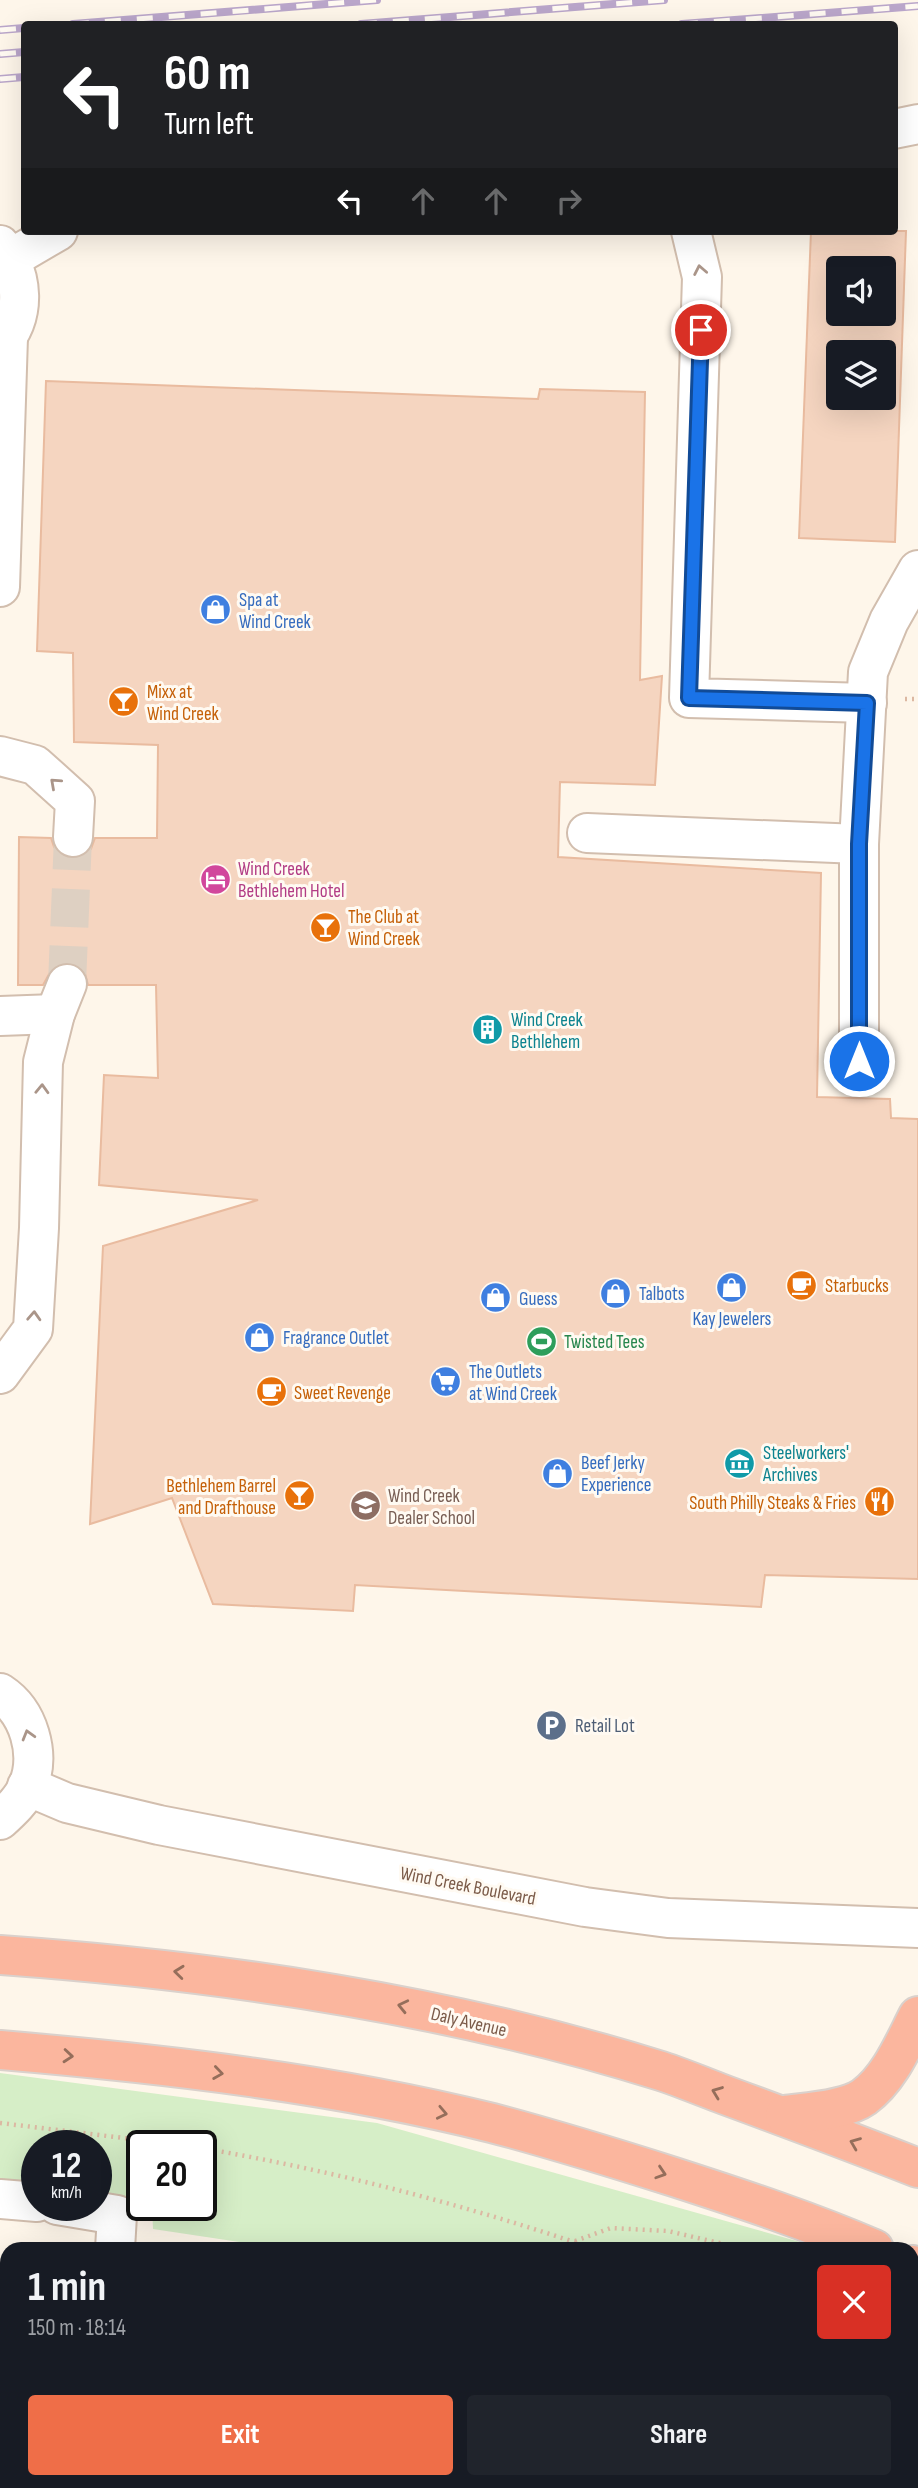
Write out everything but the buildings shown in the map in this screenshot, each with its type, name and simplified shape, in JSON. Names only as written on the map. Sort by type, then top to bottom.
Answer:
[{"type":"highway","name":"Daly Avenue","points":[[0,1955],[249,1980],[388,2003],[531,2035],[662,2071],[918,2168]]},
{"type":"highway","points":[[781,2115],[828,2110],[863,2098],[899,2054],[918,2016]]},
{"type":"highway","points":[[0,2050],[228,2074],[366,2097],[491,2123],[607,2156],[776,2210],[856,2242]]},
{"type":"street","points":[[898,128],[918,124]]},
{"type":"street","points":[[0,587],[4,341],[18,314],[20,290],[15,267],[5,252],[48,235]]},
{"type":"street","points":[[692,235],[702,277],[689,698],[867,703]]},
{"type":"street","points":[[859,1061],[859,844],[868,672],[889,621],[918,570]]},
{"type":"street","points":[[0,756],[35,765],[75,801],[73,837]]},
{"type":"street","points":[[587,832],[859,844]]},
{"type":"street","points":[[0,1016],[61,999],[43,1062],[39,1228],[33,1329],[0,1374]]},
{"type":"street","points":[[0,1693],[8,1698],[23,1717],[31,1739],[33,1763],[27,1786],[15,1806],[0,1820]]},
{"type":"street","name":"Wind Creek Boulevard","points":[[27,1786],[66,1803],[159,1825],[585,1907],[668,1918],[918,1928]]},
{"type":"street","points":[[0,2199],[21,2201]]},
{"type":"street","points":[[92,2221],[116,2232]]},
{"type":"path","points":[[0,2123],[126,2138]]},
{"type":"path","points":[[217,2151],[353,2178],[452,2203],[573,2242],[611,2228],[668,2231],[715,2242]]},
{"type":"green space","points":[[0,2073],[377,2123],[800,2242],[239,2242],[153,2229],[153,2221],[217,2221],[217,2130],[126,2130],[126,2196],[112,2195],[112,2130],[21,2130],[21,2184],[0,2182]]},
{"type":"tunnel","points":[[67,984],[73,837]]},
{"type":"railway","points":[[111,21],[377,0]]},
{"type":"railway","points":[[399,21],[664,0]]},
{"type":"railway","points":[[721,21],[918,6]]},
{"type":"railway","points":[[0,30],[21,28]]},
{"type":"railway","points":[[0,54],[21,52]]},
{"type":"railway","points":[[0,79],[21,77]]},
{"type":"place","name":"Spa at Wind Creek","points":[[216,610]]},
{"type":"place","name":"Mixx at Wind Creek","points":[[124,702]]},
{"type":"place","name":"Wind Creek Bethlehem Hotel","points":[[215,879]]},
{"type":"place","name":"The Club at Wind Creek","points":[[325,927]]},
{"type":"place","name":"Wind Creek Bethlehem","points":[[488,1030]]},
{"type":"place","name":"Starbucks","points":[[802,1285]]},
{"type":"place","name":"Kay Jewelers","points":[[732,1287]]},
{"type":"place","name":"Talbots","points":[[616,1293]]},
{"type":"place","name":"Guess","points":[[496,1298]]},
{"type":"place","name":"Fragrance Outlet","points":[[260,1337]]},
{"type":"place","name":"Twisted Tees","points":[[541,1341]]},
{"type":"place","name":"The Outlets at Wind Creek","points":[[446,1382]]},
{"type":"place","name":"Sweet Revenge","points":[[271,1392]]},
{"type":"place","name":"Steelworkers' Archives","points":[[740,1463]]},
{"type":"place","name":"Beef Jerky Experience","points":[[558,1473]]},
{"type":"place","name":"Bethlehem Barrel and Drafthouse","points":[[299,1496]]},
{"type":"place","name":"South Philly Steaks & Fries","points":[[879,1502]]},
{"type":"place","name":"Wind Creek Dealer School","points":[[365,1506]]},
{"type":"place","name":"Retail Lot","points":[[552,1725]]},
{"type":"route","points":[[701,330],[689,698],[867,703],[859,844],[859,1061]]}]
